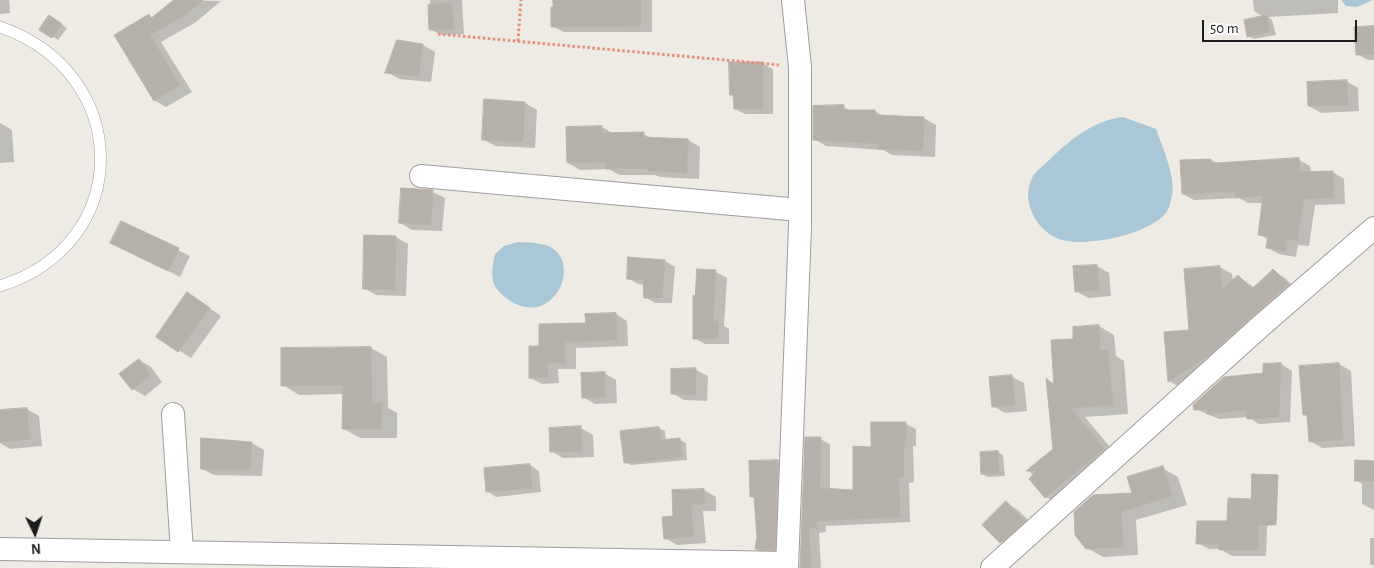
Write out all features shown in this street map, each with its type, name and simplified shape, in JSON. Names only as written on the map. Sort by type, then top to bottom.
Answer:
[{"type":"street","points":[[0,549],[787,566],[800,210],[800,67],[793,0]]},
{"type":"street","points":[[421,176],[800,210]]},
{"type":"street","points":[[992,568],[1263,324],[1374,228]]},
{"type":"street","points":[[173,414],[182,552]]},
{"type":"lane","points":[[0,27],[38,44],[70,72],[91,108],[97,128],[100,149],[96,191],[79,229],[66,246],[51,260],[34,272],[0,286]]},
{"type":"path","points":[[518,41],[521,0]]},
{"type":"path","points":[[438,34],[800,67]]},
{"type":"water","points":[[1341,0],[1373,0],[1357,7],[1346,6]]},
{"type":"water","points":[[1123,117],[1156,129],[1172,179],[1172,195],[1166,213],[1145,228],[1115,238],[1084,242],[1059,239],[1050,235],[1037,221],[1029,204],[1029,185],[1033,176],[1063,147],[1081,133],[1111,119]]},
{"type":"water","points":[[518,242],[538,243],[551,247],[562,260],[564,271],[562,283],[556,294],[547,303],[535,307],[521,306],[506,298],[494,284],[492,273],[495,254],[504,246]]},
{"type":"building","points":[[174,0],[203,0],[184,16],[150,35],[180,85],[154,101],[114,35],[149,14],[151,18]]},
{"type":"building","points":[[553,0],[641,0],[641,26],[551,27]]},
{"type":"building","points":[[452,3],[454,29],[429,30],[428,5]]},
{"type":"building","points":[[49,15],[62,24],[52,38],[39,30]]},
{"type":"building","points":[[1267,15],[1270,32],[1247,37],[1244,20]]},
{"type":"building","points":[[1374,26],[1374,54],[1356,55],[1354,27]]},
{"type":"building","points":[[397,40],[423,44],[419,76],[385,73]]},
{"type":"building","points":[[729,62],[763,62],[763,109],[734,109],[733,95],[730,95]]},
{"type":"building","points":[[1347,80],[1348,105],[1308,106],[1307,82]]},
{"type":"building","points":[[484,99],[525,102],[523,142],[482,140]]},
{"type":"building","points":[[844,105],[844,110],[875,110],[875,115],[924,117],[923,151],[878,149],[878,144],[813,140],[813,106]]},
{"type":"building","points":[[602,126],[602,133],[644,132],[644,137],[688,139],[687,173],[647,171],[647,168],[606,169],[606,162],[567,163],[566,127]]},
{"type":"building","points":[[1299,158],[1300,172],[1333,171],[1334,198],[1304,199],[1297,241],[1287,239],[1285,251],[1266,248],[1268,236],[1258,235],[1263,196],[1235,198],[1235,192],[1182,194],[1180,160],[1211,159],[1211,163]]},
{"type":"building","points":[[401,188],[433,190],[431,225],[399,223]]},
{"type":"building","points":[[121,221],[179,248],[168,271],[110,243]]},
{"type":"building","points":[[364,235],[396,236],[395,290],[363,289]]},
{"type":"building","points":[[628,257],[665,260],[662,298],[644,298],[643,280],[627,279]]},
{"type":"building","points":[[1097,265],[1099,290],[1075,292],[1073,266]]},
{"type":"building","points":[[1220,266],[1222,289],[1238,275],[1252,289],[1273,269],[1288,284],[1208,356],[1168,382],[1164,332],[1189,330],[1184,269]]},
{"type":"building","points":[[697,269],[716,270],[713,321],[718,321],[718,338],[693,339],[693,295],[695,296]]},
{"type":"building","points":[[187,292],[210,308],[178,352],[156,337]]},
{"type":"building","points":[[616,313],[617,340],[565,342],[565,363],[547,363],[548,377],[529,378],[529,346],[539,346],[539,324],[586,323],[585,314]]},
{"type":"building","points":[[1099,325],[1100,351],[1108,350],[1113,405],[1071,408],[1104,449],[1045,498],[1029,479],[1037,470],[1026,471],[1053,449],[1046,378],[1054,387],[1051,340],[1073,339],[1073,327]]},
{"type":"building","points":[[371,347],[372,403],[382,403],[381,429],[342,429],[343,385],[281,386],[281,348]]},
{"type":"building","points":[[139,359],[151,375],[132,390],[119,374]]},
{"type":"building","points":[[1281,363],[1279,417],[1247,419],[1246,410],[1207,414],[1206,409],[1194,410],[1193,405],[1224,377],[1263,373],[1263,364]]},
{"type":"building","points":[[1339,363],[1343,440],[1309,442],[1307,415],[1303,415],[1299,366]]},
{"type":"building","points":[[696,368],[696,395],[671,394],[671,369]]},
{"type":"building","points":[[605,372],[605,397],[582,398],[581,373]]},
{"type":"building","points":[[1012,375],[1015,405],[992,407],[989,377]]},
{"type":"building","points":[[27,408],[30,439],[0,442],[0,410]]},
{"type":"building","points":[[871,422],[906,422],[904,477],[899,477],[900,517],[816,521],[817,527],[809,528],[811,568],[800,568],[805,437],[821,437],[820,488],[853,490],[853,446],[871,447]]},
{"type":"building","points":[[581,426],[582,451],[550,452],[549,428]]},
{"type":"building","points":[[659,427],[661,440],[680,438],[682,457],[624,463],[620,431]]},
{"type":"building","points":[[201,438],[252,442],[250,470],[201,469]]},
{"type":"building","points":[[998,451],[999,473],[981,474],[980,452]]},
{"type":"building","points":[[778,460],[775,550],[755,549],[757,537],[754,497],[750,497],[749,461]]},
{"type":"building","points":[[1355,460],[1374,461],[1374,481],[1355,481]]},
{"type":"building","points":[[530,464],[532,488],[486,492],[484,468]]},
{"type":"building","points":[[1163,466],[1172,496],[1121,512],[1123,547],[1086,549],[1075,535],[1074,512],[1093,495],[1132,493],[1127,477]]},
{"type":"building","points":[[1252,474],[1278,475],[1276,525],[1258,525],[1258,550],[1219,550],[1219,544],[1196,544],[1197,521],[1227,521],[1228,498],[1251,499]]},
{"type":"building","points":[[704,489],[705,504],[691,505],[694,536],[664,539],[662,517],[673,516],[672,490]]},
{"type":"building","points":[[1006,501],[1025,521],[1000,543],[982,525]]}]
